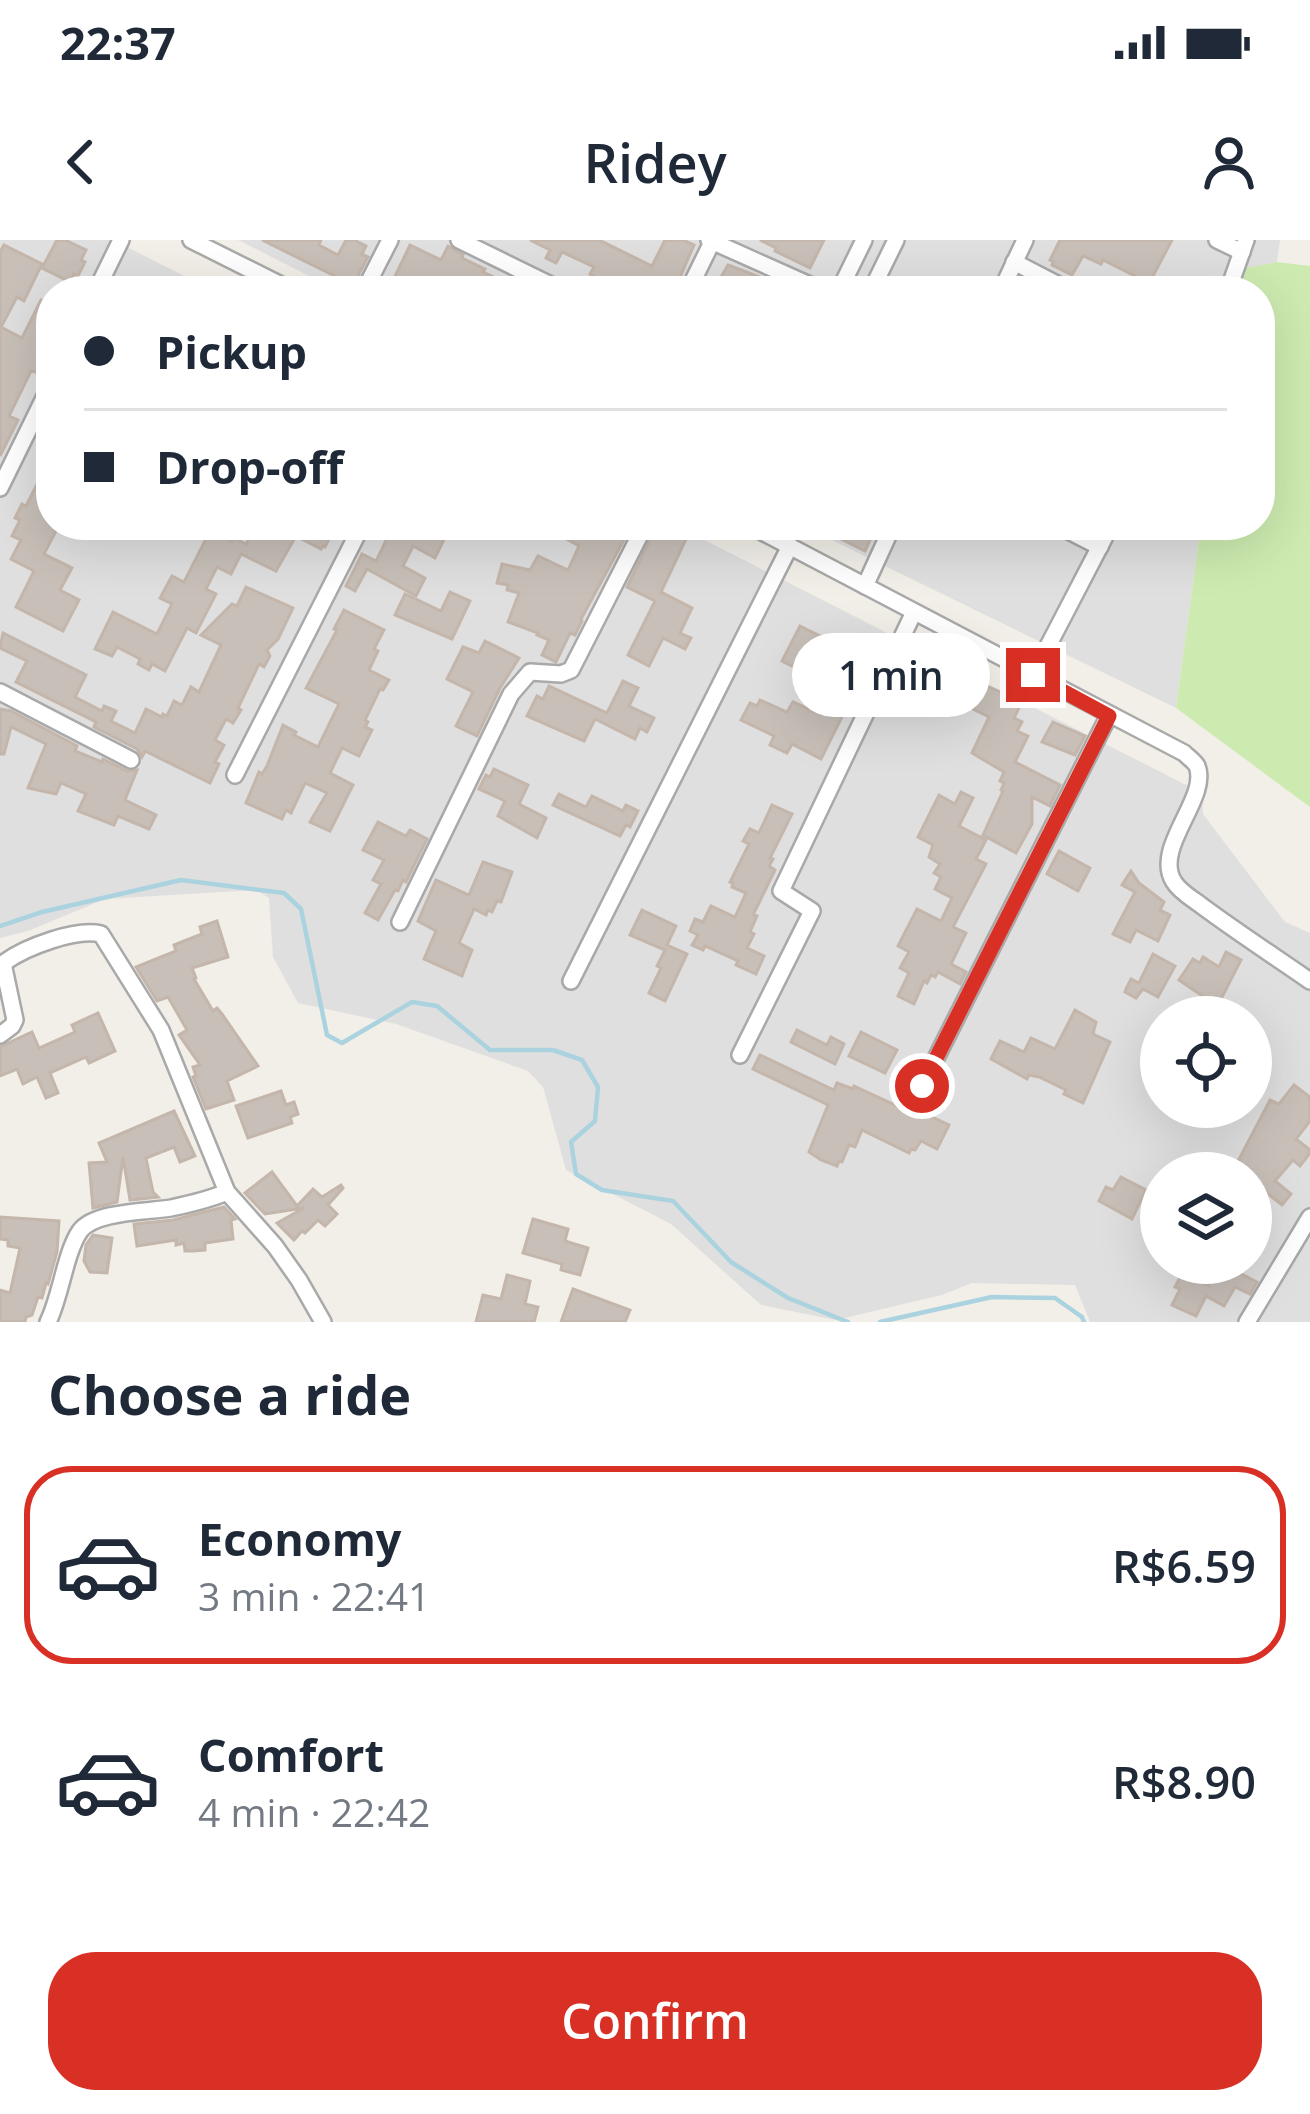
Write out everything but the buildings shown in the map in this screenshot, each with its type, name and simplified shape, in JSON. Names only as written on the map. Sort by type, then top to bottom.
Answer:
[{"type":"street","points":[[103,276],[121,240]]},
{"type":"street","points":[[191,240],[263,276]]},
{"type":"street","points":[[372,276],[390,240]]},
{"type":"street","points":[[459,240],[532,276]]},
{"type":"street","points":[[695,276],[712,240],[790,276]]},
{"type":"street","points":[[846,276],[864,240]]},
{"type":"street","points":[[878,276],[896,241],[879,240]]},
{"type":"street","points":[[1007,276],[1025,240]]},
{"type":"street","points":[[1217,240],[1244,246],[1233,276]]},
{"type":"street","points":[[1014,262],[1041,276]]},
{"type":"street","points":[[0,488],[36,415]]},
{"type":"street","points":[[235,776],[354,540]]},
{"type":"street","points":[[400,922],[511,694],[530,672],[571,670],[637,540]]},
{"type":"street","points":[[780,540],[1184,753],[1198,773],[1192,803],[1168,860],[1172,880],[1310,981]]},
{"type":"street","points":[[865,586],[886,540]]},
{"type":"street","points":[[1086,540],[1100,547]]},
{"type":"street","points":[[1033,675],[1104,540]]},
{"type":"street","points":[[571,981],[790,546]]},
{"type":"street","points":[[740,1054],[812,911],[781,891],[914,612]]},
{"type":"street","points":[[0,692],[131,760]]},
{"type":"street","points":[[922,1086],[1109,716]]},
{"type":"street","points":[[0,1034],[15,1020],[5,962],[67,937],[101,934],[161,1030],[226,1192],[275,1246],[322,1322]]},
{"type":"street","points":[[48,1322],[74,1243],[85,1226],[105,1217],[195,1203],[226,1192]]},
{"type":"street","points":[[1246,1322],[1310,1217]]},
{"type":"shaded area","points":[[0,240],[113,240],[184,276],[36,276],[36,540],[704,540],[1202,793],[1203,814],[1285,922],[1310,933],[1310,1322],[1090,1322],[1075,1285],[972,1283],[942,1295],[836,1320],[761,1305],[671,1224],[566,1170],[543,1087],[528,1071],[396,1024],[298,1003],[273,957],[269,898],[257,890],[105,899],[0,938]]},
{"type":"shaded area","points":[[238,240],[1280,240],[1277,262],[1238,270],[1237,276],[309,276]]},
{"type":"shaded area","points":[[832,540],[1199,540],[1176,708]]},
{"type":"green space","points":[[1277,262],[1310,266],[1310,807],[1176,708],[1199,540],[1275,540],[1275,276],[1236,276],[1237,270]]},
{"type":"waterway","points":[[0,926],[181,880],[284,893],[301,909],[327,1035],[342,1043],[412,1002],[437,1006],[490,1050],[553,1050],[582,1060],[598,1087],[595,1121],[571,1142],[576,1174],[602,1190],[673,1201],[731,1262],[788,1298],[848,1322]]},
{"type":"waterway","points":[[880,1322],[992,1297],[1055,1298],[1084,1322]]},
{"type":"route","points":[[922,1086],[1109,716],[1033,675]]}]
